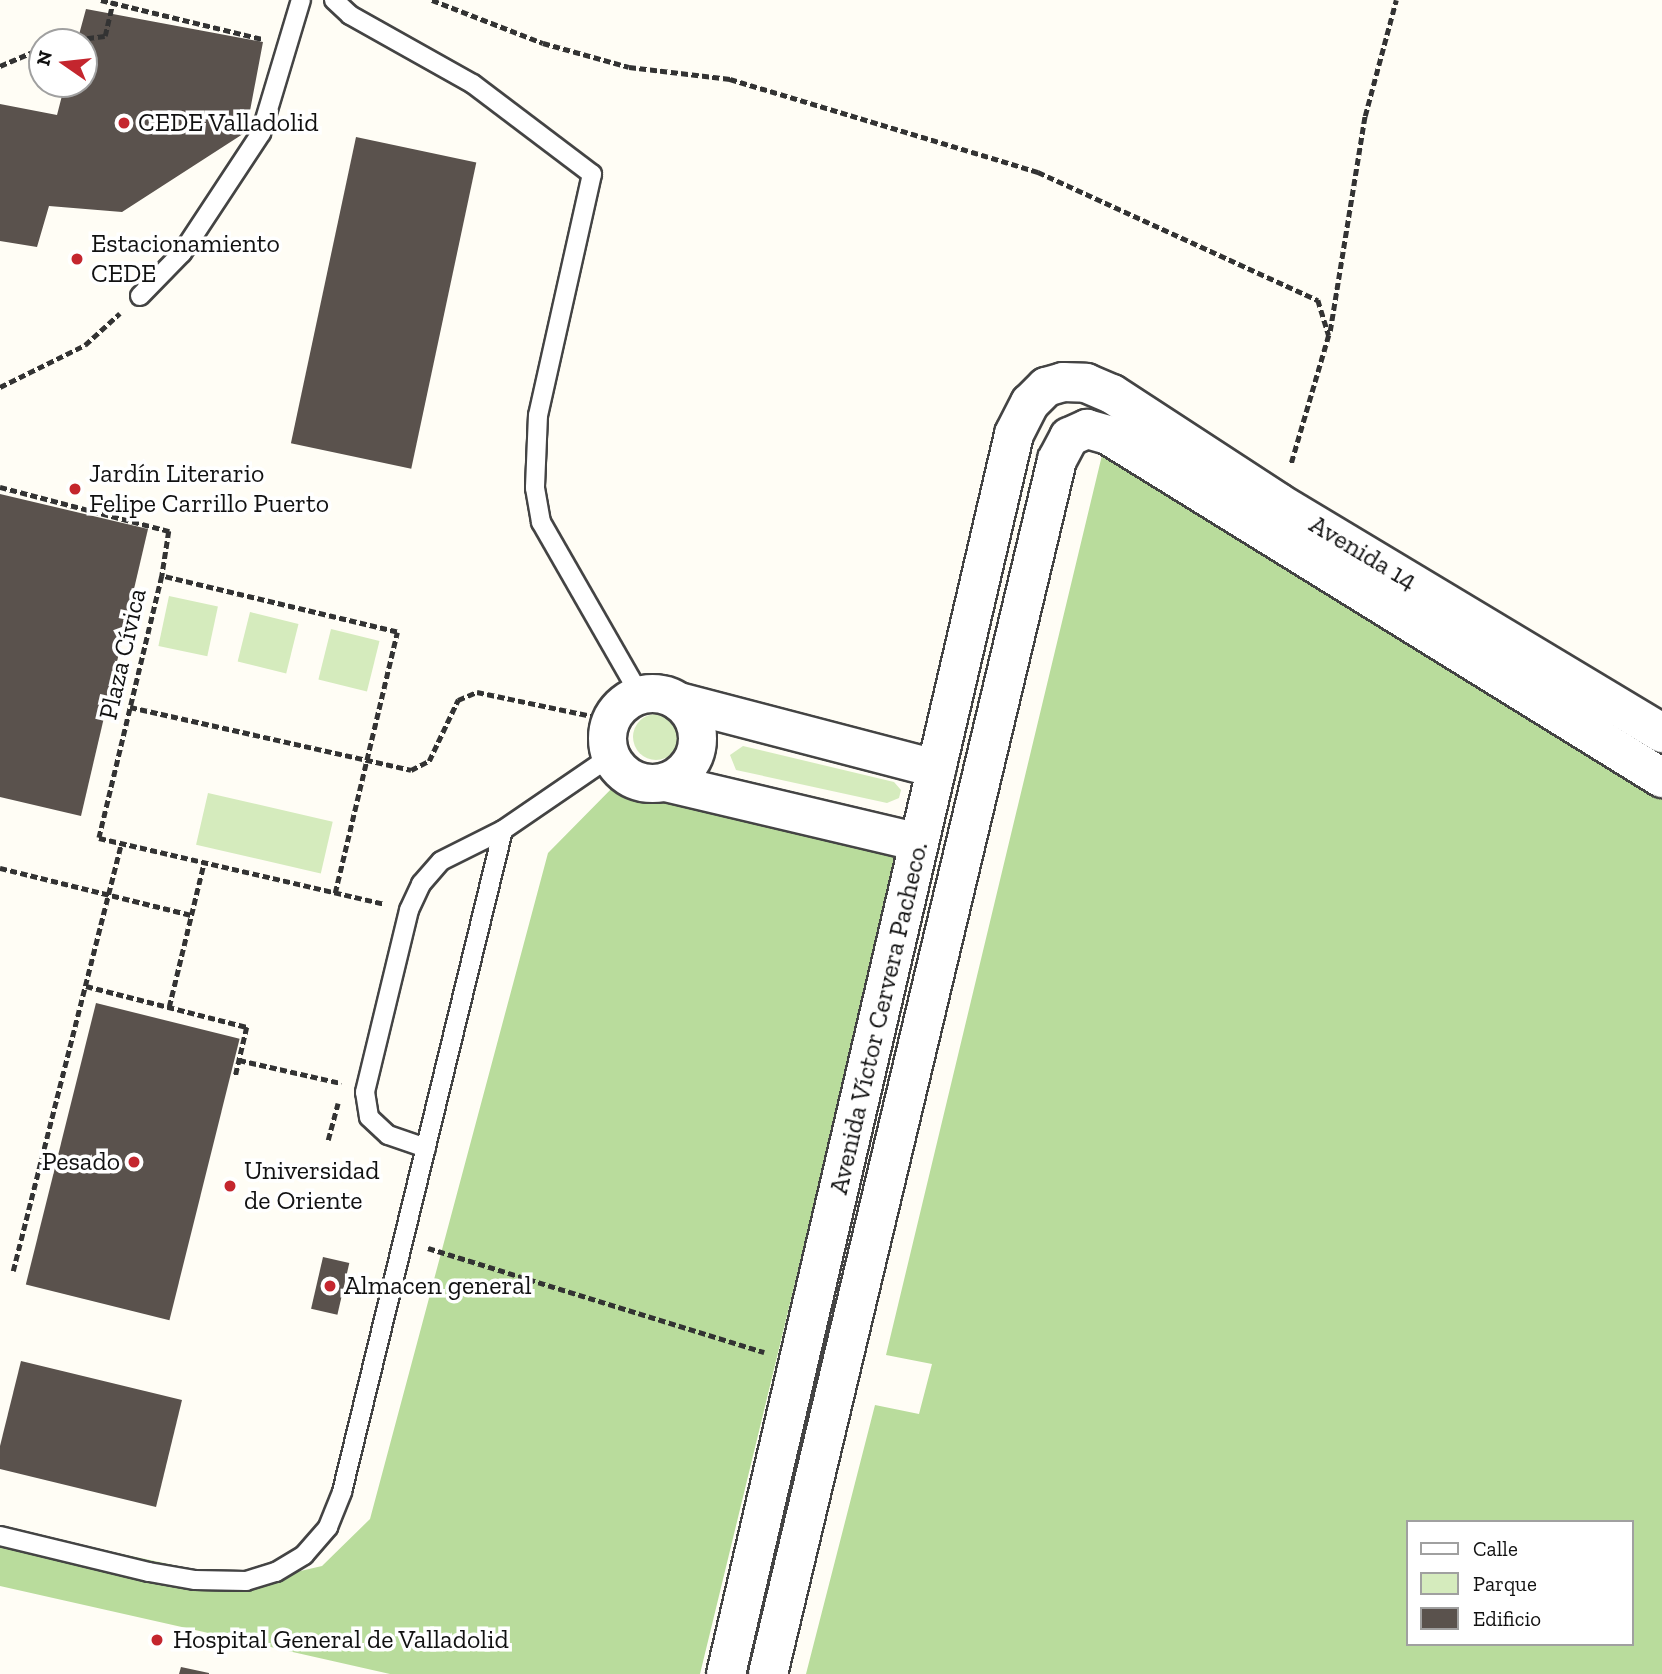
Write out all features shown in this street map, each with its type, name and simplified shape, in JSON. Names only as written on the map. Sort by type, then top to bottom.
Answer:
[{"type":"street","name":"Avenida 14","points":[[1063,382],[1086,383],[1112,394],[1279,503],[1662,733]]},
{"type":"street","name":"Avenida Víctor Cervera Pacheco.","points":[[728,1666],[802,1364],[918,842],[1014,434],[1030,403],[1046,387],[1063,382]]},
{"type":"street","points":[[1030,403],[1069,437]]},
{"type":"street","name":"Avenida 14","points":[[1069,437],[1087,429],[1108,435],[1662,778]]},
{"type":"street","name":"Avenida Víctor Cervera Pacheco.","points":[[769,1672],[1054,474],[1069,437]]},
{"type":"street","points":[[918,842],[665,782],[634,780],[611,756],[607,735],[611,720],[620,707],[640,695],[655,693],[936,768]]},
{"type":"street","points":[[665,782],[685,770],[698,741],[693,719],[677,701]]},
{"type":"street","points":[[728,1666],[769,1672]]},
{"type":"lane","points":[[140,296],[182,253],[261,134],[301,0]]},
{"type":"lane","points":[[334,0],[350,15],[473,84],[592,174],[538,415],[535,488],[541,522],[640,695]]},
{"type":"lane","points":[[426,1148],[388,1135],[369,1117],[365,1092],[409,910],[421,884],[441,861],[503,831],[611,756]]},
{"type":"lane","points":[[0,1536],[195,1580],[246,1581],[276,1572],[304,1555],[328,1527],[342,1492],[503,831]]},
{"type":"path","points":[[101,0],[286,45]]},
{"type":"path","points":[[432,0],[543,43],[629,66],[730,79],[1038,172],[1318,300],[1329,335]]},
{"type":"path","points":[[1279,503],[1329,335],[1365,116],[1396,0]]},
{"type":"path","points":[[98,37],[105,36],[113,1]]},
{"type":"path","points":[[0,66],[28,54]]},
{"type":"path","points":[[0,387],[85,345],[140,296]]},
{"type":"path","points":[[0,487],[169,531],[162,576]]},
{"type":"path","name":"Plaza Cívica","points":[[162,576],[397,632],[335,893],[99,838],[162,576]]},
{"type":"path","points":[[130,707],[411,770],[429,761],[458,699],[477,692],[611,720]]},
{"type":"path","points":[[13,1271],[121,843]]},
{"type":"path","points":[[169,1007],[204,862]]},
{"type":"path","points":[[0,868],[191,915]]},
{"type":"path","points":[[335,893],[409,910]]},
{"type":"path","points":[[86,986],[247,1027],[235,1078]]},
{"type":"path","points":[[239,1060],[342,1084]]},
{"type":"path","points":[[404,1241],[802,1364]]},
{"type":"green space","points":[[1103,451],[1662,771],[1662,1674],[806,1674],[875,1405],[919,1414],[932,1364],[886,1355]]},
{"type":"green space","points":[[169,596],[218,606],[207,656],[158,646]]},
{"type":"green space","points":[[250,612],[299,624],[286,674],[238,661]]},
{"type":"green space","points":[[331,629],[380,641],[367,692],[318,679]]},
{"type":"green space","points":[[656,714],[672,721],[679,737],[672,753],[656,760],[640,753],[633,737],[640,721]]},
{"type":"green space","points":[[743,746],[894,782],[901,790],[899,798],[887,803],[736,770],[730,755]]},
{"type":"green space","points":[[620,780],[903,838],[700,1674],[390,1674],[0,1586],[0,1528],[253,1582],[322,1566],[370,1519],[548,853]]},
{"type":"green space","points":[[208,793],[333,822],[321,873],[196,845]]},
{"type":"building","name":"CEDE Valladolid","points":[[86,9],[263,42],[246,132],[122,212],[49,206],[37,247],[0,241],[0,104],[57,115],[61,98],[98,98],[98,28],[81,28]]},
{"type":"building","points":[[356,137],[476,163],[411,469],[291,443]]},
{"type":"building","points":[[0,494],[148,529],[81,816],[0,797]]},
{"type":"building","name":"Pesado","points":[[96,1003],[240,1039],[169,1320],[26,1284]]},
{"type":"building","name":"Almacen general","points":[[323,1257],[349,1263],[337,1315],[311,1309]]},
{"type":"building","points":[[21,1361],[182,1400],[156,1507],[0,1469],[0,1446]]},
{"type":"building","points":[[181,1667],[209,1673],[209,1674],[179,1674]]},
{"type":"place","name":"CEDE Valladolid","points":[[124,123]]},
{"type":"place","name":"Estacionamiento CEDE","points":[[77,259]]},
{"type":"place","name":"Jardín Literario Felipe Carrillo Puerto","points":[[75,489]]},
{"type":"place","name":"Pesado","points":[[134,1162]]},
{"type":"place","name":"Universidad de Oriente","points":[[230,1186]]},
{"type":"place","name":"Almacen general","points":[[330,1286]]},
{"type":"place","name":"Hospital General de Valladolid","points":[[157,1640]]}]
